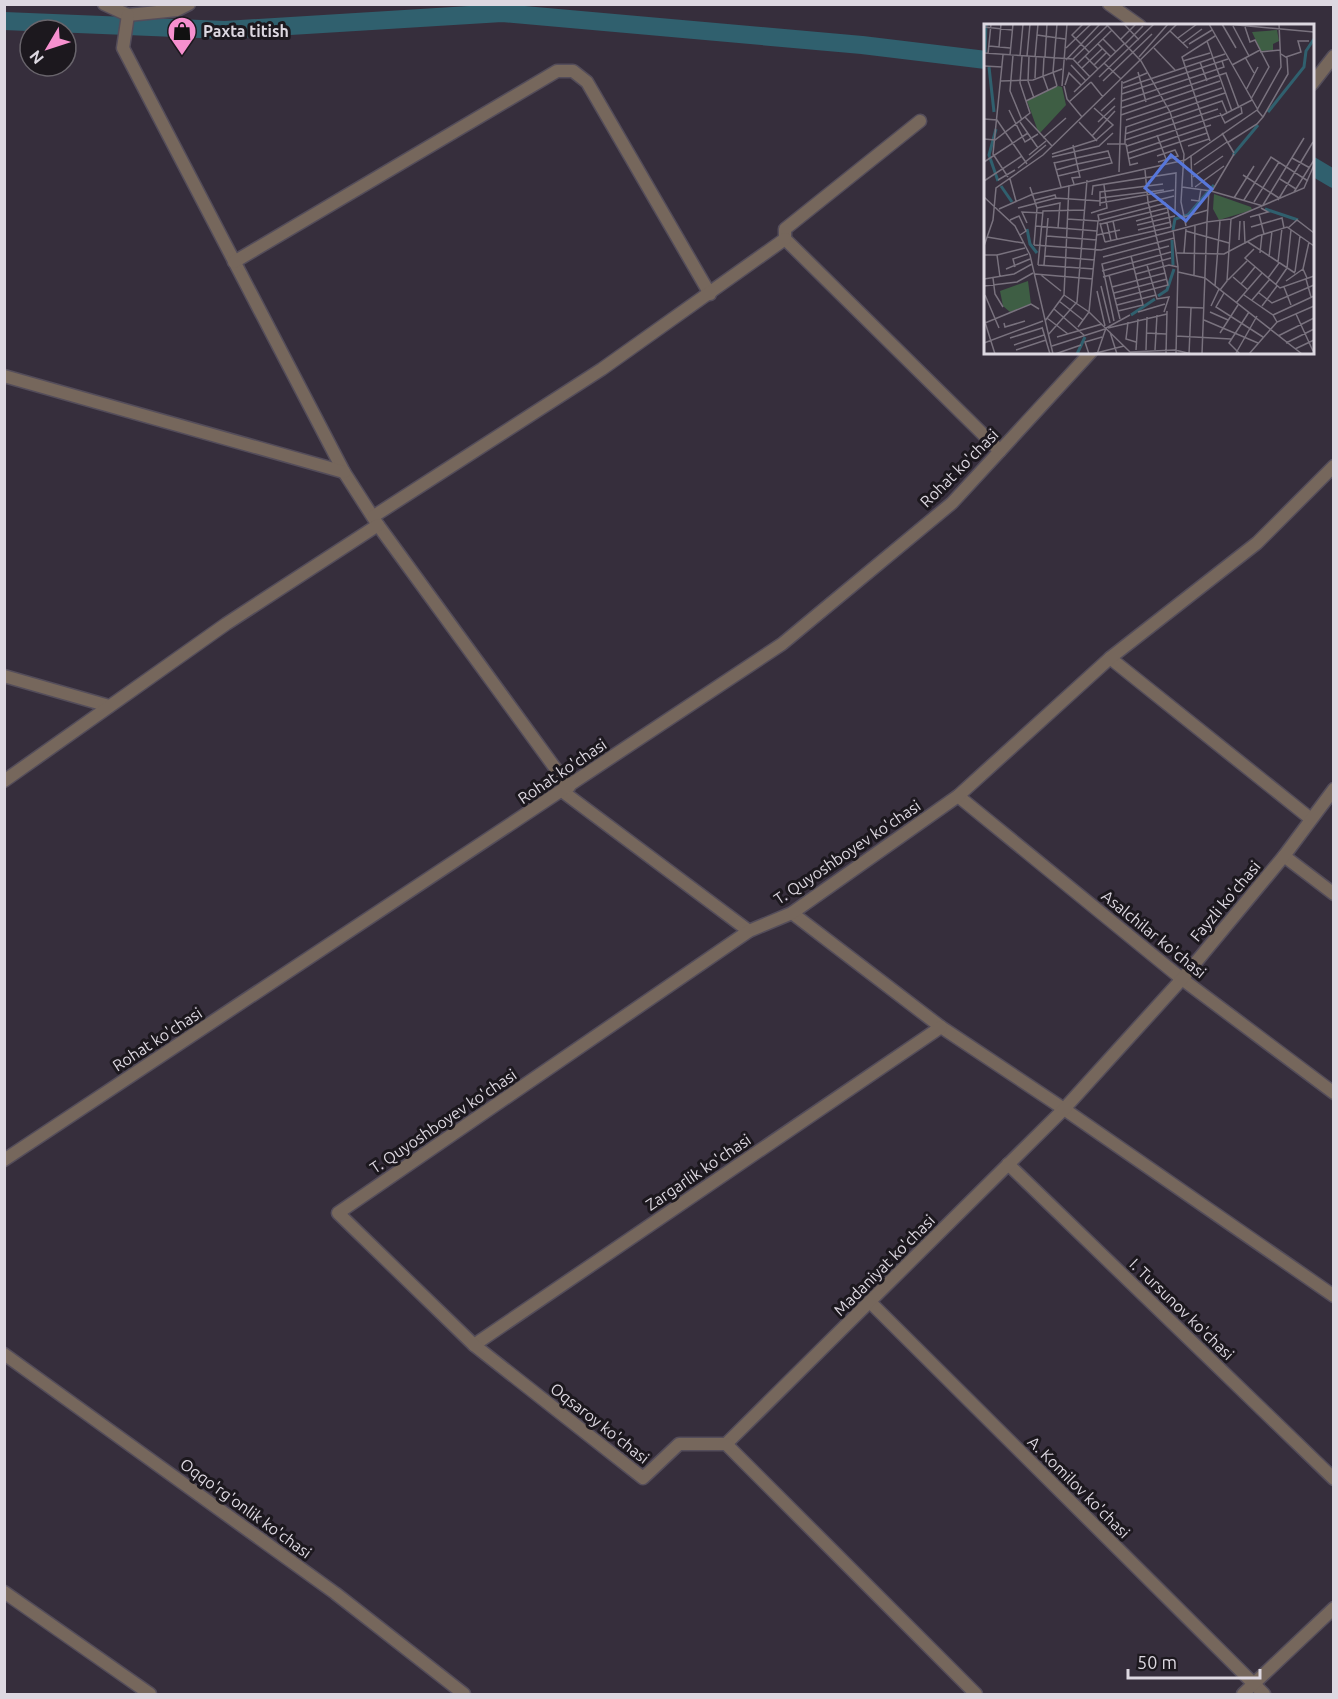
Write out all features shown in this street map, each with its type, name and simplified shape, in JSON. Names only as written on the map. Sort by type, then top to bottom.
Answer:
[{"type":"street","points":[[104,4],[128,15],[177,10],[189,4]]},
{"type":"street","points":[[1108,4],[1137,24]]},
{"type":"street","points":[[128,15],[123,48],[344,472],[376,520],[565,789],[749,931]]},
{"type":"street","points":[[1314,81],[1334,56]]},
{"type":"street","points":[[234,262],[557,71],[573,71],[587,82],[710,294]]},
{"type":"street","points":[[920,121],[785,229],[785,239],[1000,452]]},
{"type":"street","points":[[4,781],[376,520],[602,369],[785,239]]},
{"type":"street","name":"Rohat ko'chasi","points":[[4,1160],[782,644],[952,503],[1089,354]]},
{"type":"street","points":[[4,375],[344,472]]},
{"type":"street","name":"T. Quyoshboyev ko'chasi","points":[[338,1213],[749,931],[792,913],[958,795],[1110,658],[1257,543],[1334,466]]},
{"type":"street","points":[[1110,658],[1311,819]]},
{"type":"street","points":[[4,676],[109,706]]},
{"type":"street","name":"Fayzli ko'chasi","points":[[1064,1109],[1182,979],[1284,856],[1334,789]]},
{"type":"street","name":"Asalchilar ko'chasi","points":[[958,795],[1182,979],[1334,1093]]},
{"type":"street","points":[[1284,856],[1334,894]]},
{"type":"street","points":[[792,913],[941,1027],[1064,1109],[1334,1296]]},
{"type":"street","name":"Zargarlik ko'chasi","points":[[474,1345],[941,1027]]},
{"type":"street","name":"Madaniyat ko'chasi","points":[[726,1444],[871,1303],[1064,1109]]},
{"type":"street","name":"I. Tursunov ko'chasi","points":[[1008,1164],[1334,1479]]},
{"type":"street","name":"Oqsaroy ko'chasi","points":[[338,1213],[474,1345],[643,1478],[679,1444],[726,1444]]},
{"type":"street","name":"A. Komilov ko'chasi","points":[[871,1303],[1264,1695]]},
{"type":"street","name":"Oqqo'rg'onlik ko'chasi","points":[[4,1354],[335,1593],[464,1695]]},
{"type":"street","points":[[726,1444],[976,1695]]},
{"type":"street","points":[[4,1592],[150,1695]]},
{"type":"street","points":[[1243,1695],[1334,1608]]},
{"type":"waterway","points":[[4,21],[225,30],[502,13],[862,45],[984,60]]},
{"type":"waterway","points":[[1314,167],[1334,179]]},
{"type":"place","name":"Paxta titish","points":[[182,56]]}]
